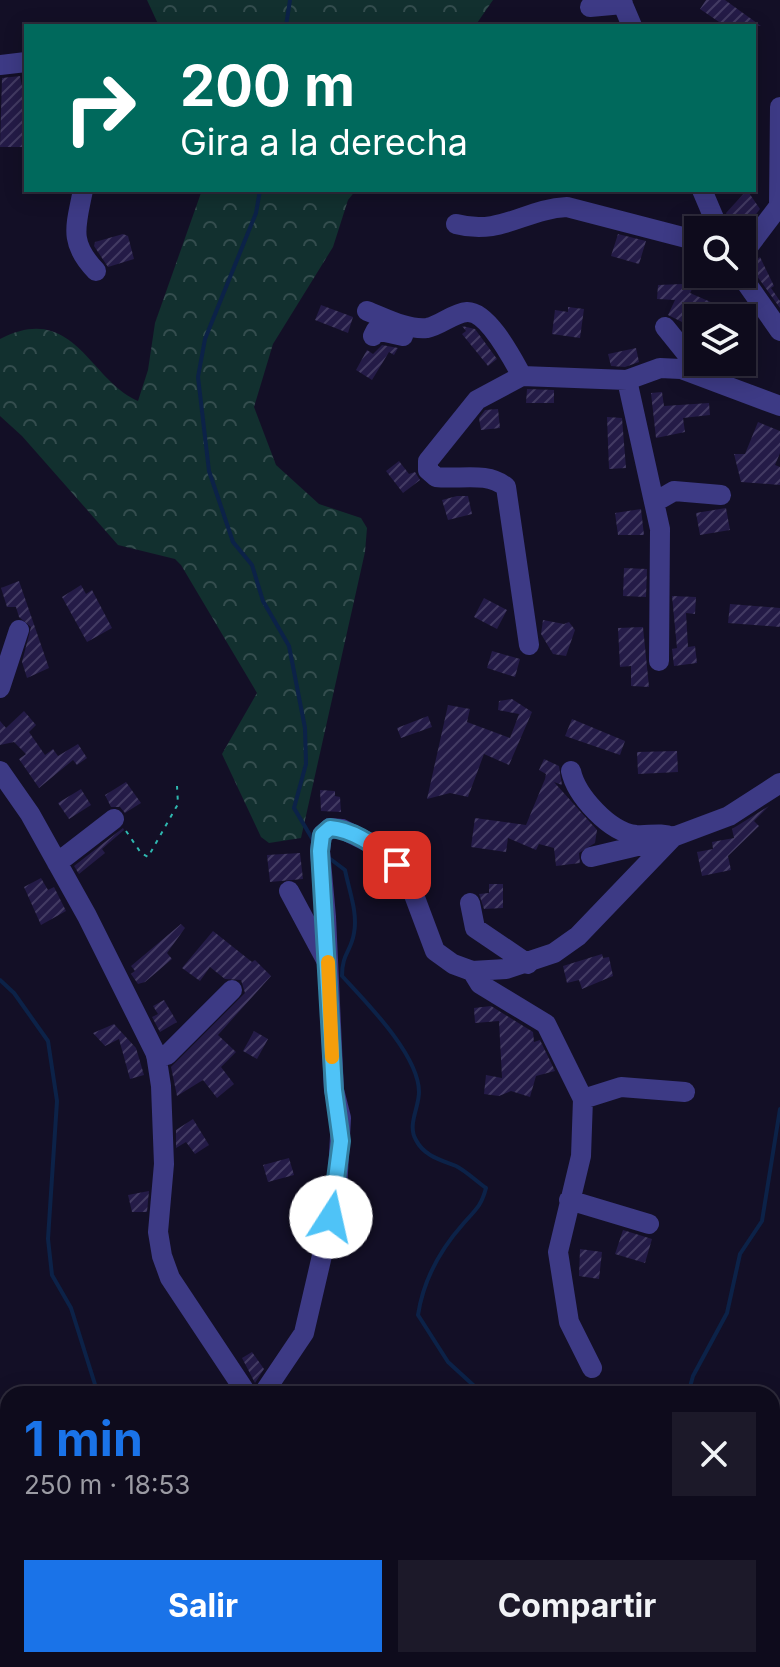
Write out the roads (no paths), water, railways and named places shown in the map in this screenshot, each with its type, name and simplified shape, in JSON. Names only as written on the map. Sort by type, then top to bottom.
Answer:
[{"type":"street","points":[[590,7],[622,2],[631,24]]},
{"type":"street","points":[[0,65],[24,62]]},
{"type":"street","points":[[756,236],[779,206],[779,111]]},
{"type":"street","points":[[83,192],[75,237],[82,256],[96,271]]},
{"type":"street","points":[[703,192],[713,216]]},
{"type":"street","points":[[456,224],[476,229],[500,227],[551,208],[567,207],[684,237]]},
{"type":"street","points":[[750,288],[780,331]]},
{"type":"street","points":[[367,311],[410,327],[428,328]]},
{"type":"street","points":[[373,336],[376,330],[382,330],[415,338],[428,328],[464,312],[476,314],[503,344],[522,376]]},
{"type":"street","points":[[665,327],[684,351]]},
{"type":"street","points":[[529,645],[506,487],[499,481],[474,477],[436,477],[428,470],[428,461],[477,400],[522,376],[627,380],[660,368],[684,372]]},
{"type":"street","points":[[701,376],[780,406]]},
{"type":"street","points":[[627,380],[660,529],[659,661]]},
{"type":"street","points":[[655,502],[674,491],[721,495]]},
{"type":"street","points":[[0,688],[19,630]]},
{"type":"street","points":[[0,771],[57,863],[143,1023],[156,1056],[164,1164],[158,1232],[162,1256],[170,1278],[242,1386]]},
{"type":"street","points":[[571,771],[574,787],[602,817],[633,835],[665,833],[673,837]]},
{"type":"street","points":[[591,857],[673,837],[729,816],[780,783]]},
{"type":"street","points":[[57,863],[114,819]]},
{"type":"street","points":[[270,1386],[283,1370],[304,1333],[337,1191],[341,1118],[334,1090],[320,851],[322,835],[330,828],[342,829],[368,842],[397,865],[411,887],[435,951],[453,964],[472,971],[528,964],[554,953],[578,936],[673,837]]},
{"type":"street","points":[[289,891],[328,963]]},
{"type":"street","points":[[470,903],[475,928],[528,964]]},
{"type":"street","points":[[472,971],[480,984],[546,1024],[583,1099],[581,1156],[558,1252],[569,1322],[592,1368]]},
{"type":"street","points":[[156,1056],[167,1055],[232,990]]},
{"type":"street","points":[[583,1099],[621,1087],[685,1092]]},
{"type":"street","points":[[569,1200],[649,1224]]},
{"type":"waterway","points":[[286,24],[290,0]]},
{"type":"waterway","points":[[260,192],[256,213],[205,339],[198,377],[209,471],[233,542],[252,565],[263,601],[289,646],[305,728],[306,764],[294,808],[313,840]]},
{"type":"waterway","points":[[329,858],[345,870],[354,910],[354,933],[343,962],[342,976],[390,1030],[417,1077],[419,1098],[413,1122],[416,1140],[428,1154],[460,1168],[486,1188],[480,1204],[455,1234],[434,1267],[418,1315],[448,1362],[474,1386]]},
{"type":"waterway","points":[[0,980],[14,993],[48,1041],[57,1101],[48,1239],[52,1275],[71,1308],[95,1386]]},
{"type":"waterway","points":[[690,1386],[727,1313],[740,1254],[762,1221],[780,1109]]}]
